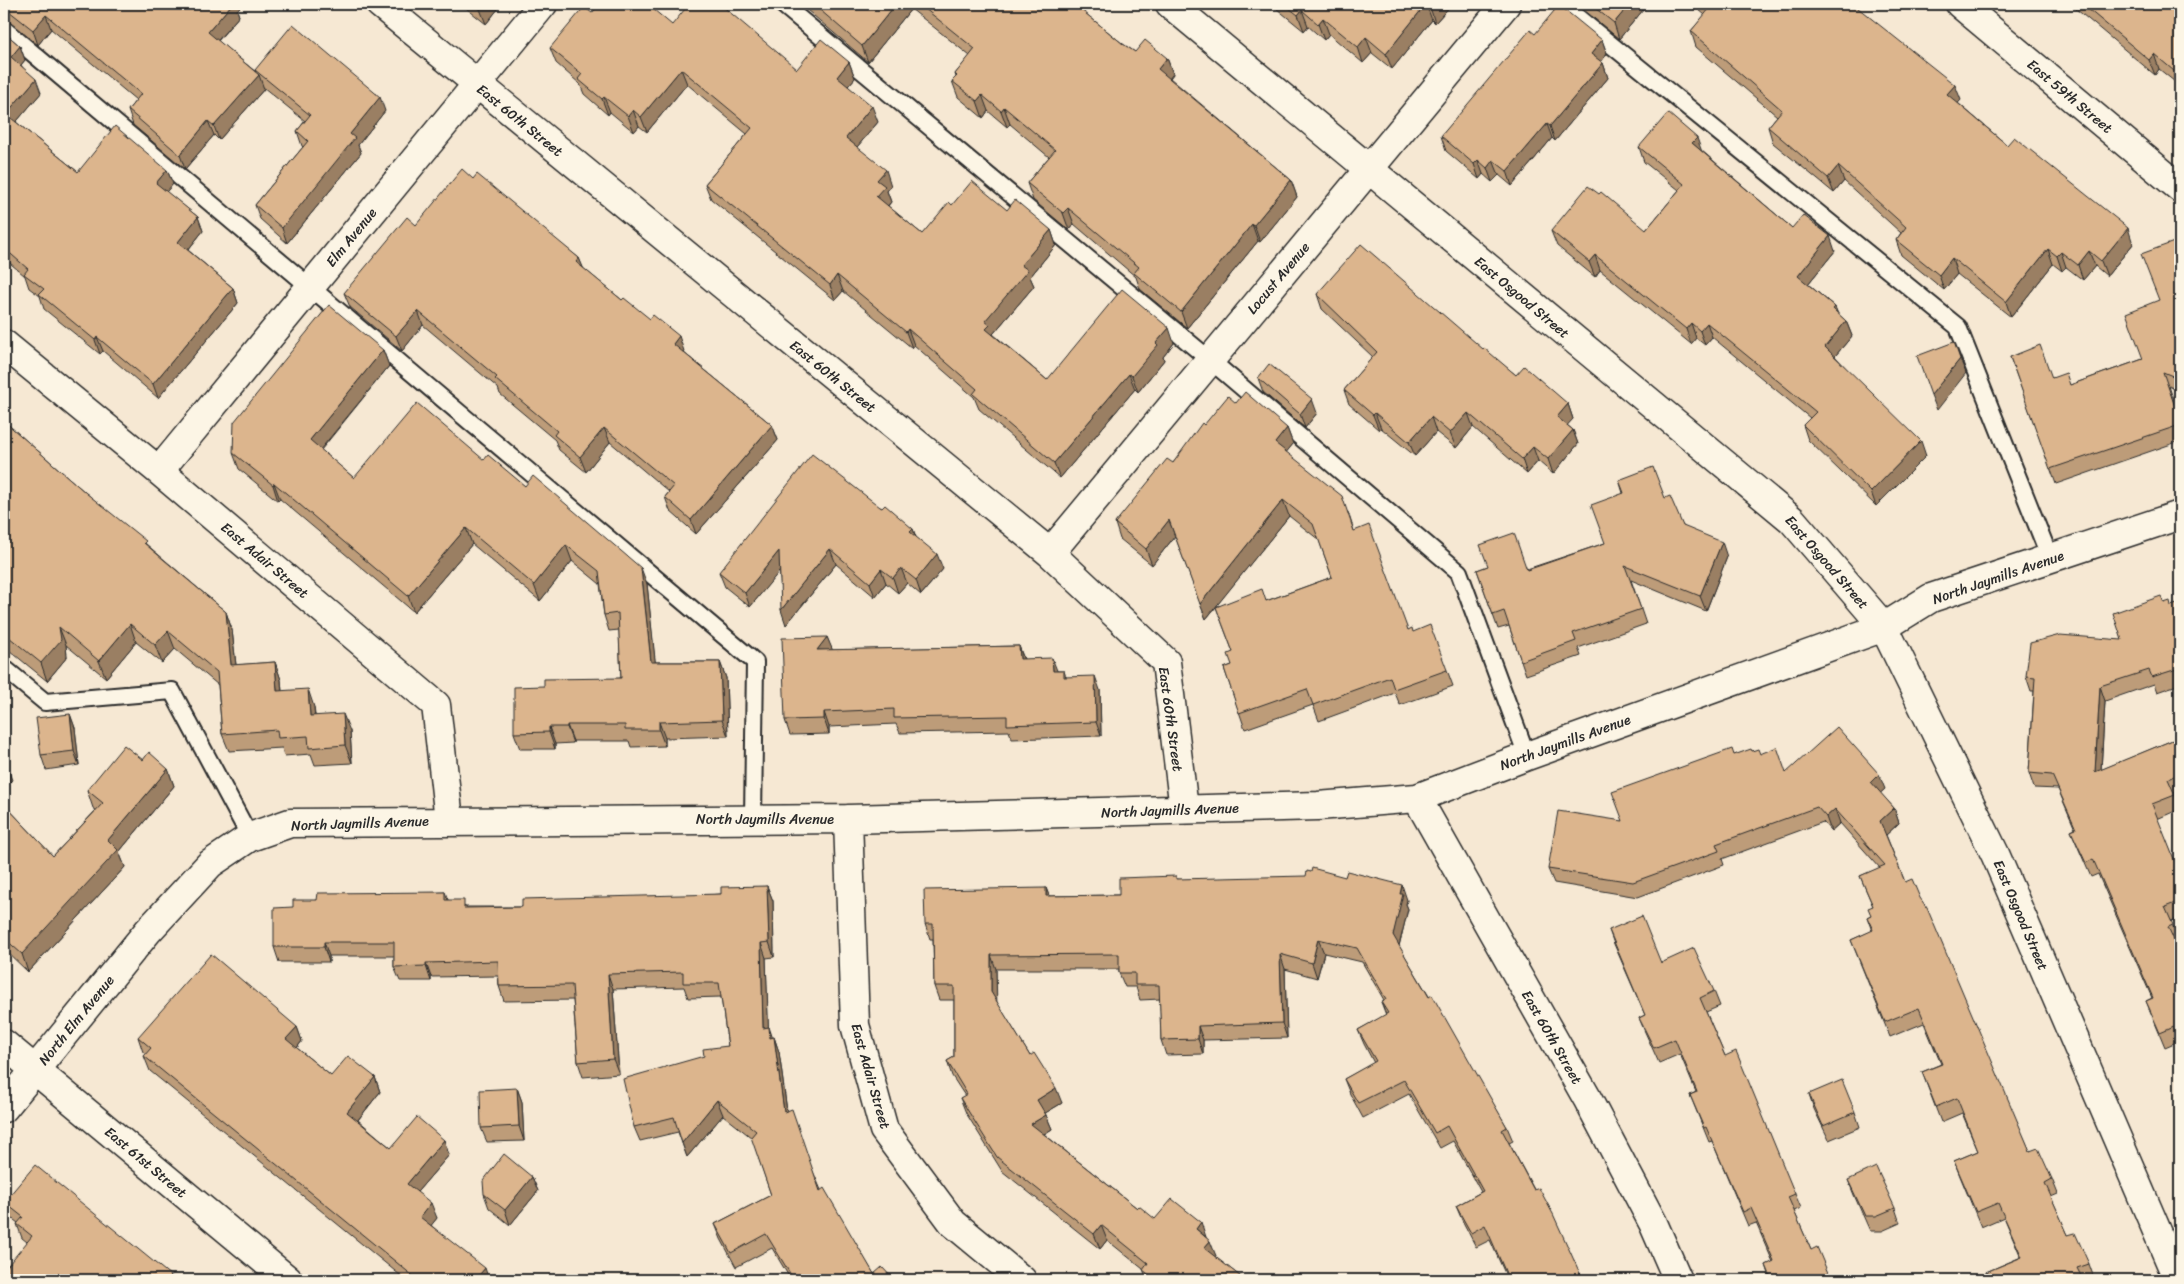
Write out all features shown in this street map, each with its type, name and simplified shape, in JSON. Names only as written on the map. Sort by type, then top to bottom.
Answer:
[{"type":"street","name":"East 60th Street","points":[[380,4],[1050,553],[1166,662],[1184,810]]},
{"type":"street","name":"Elm Avenue","points":[[159,471],[542,4]]},
{"type":"street","name":"East Osgood Street","points":[[1170,4],[1792,520],[1884,627],[1995,854],[2178,1280]]},
{"type":"street","name":"Locust Avenue","points":[[1050,553],[1506,4]]},
{"type":"street","name":"East 59th Street","points":[[1960,4],[2180,188]]},
{"type":"street","name":"East Adair Street","points":[[4,344],[159,471],[436,705],[449,820]]},
{"type":"street","name":"North Jaymills Avenue","points":[[148,931],[210,864],[250,837],[290,823],[449,820],[848,818],[1318,806],[1416,798],[1884,627],[1931,598],[2180,515]]},
{"type":"street","name":"East 60th Street","points":[[1416,798],[1587,1098],[1653,1223],[1678,1280]]},
{"type":"street","name":"East Adair Street","points":[[848,818],[855,1025],[884,1130],[953,1223],[1022,1280]]},
{"type":"street","name":"North Elm Avenue","points":[[4,1108],[148,931]]},
{"type":"street","name":"East 61st Street","points":[[4,1044],[288,1280]]},
{"type":"lane","points":[[782,4],[1210,360],[1459,572],[1527,756]]},
{"type":"lane","points":[[1561,4],[1958,327],[2050,558]]},
{"type":"lane","points":[[4,29],[755,662],[753,819]]},
{"type":"lane","points":[[4,668],[45,702],[172,691],[250,837]]},
{"type":"building","points":[[4,4],[232,4],[208,32],[259,75],[214,126],[208,121],[180,155],[128,110],[141,94],[46,15],[33,30],[4,7]]},
{"type":"building","points":[[473,4],[485,4],[480,9]]},
{"type":"building","points":[[600,4],[647,4],[672,25],[689,4],[720,4],[797,69],[821,39],[849,62],[837,77],[872,106],[846,138],[886,170],[877,180],[885,186],[876,196],[922,234],[949,202],[952,205],[972,181],[1007,210],[1015,200],[1051,230],[1021,265],[1028,270],[985,321],[990,325],[986,329],[1047,380],[1122,289],[1169,328],[1156,343],[1158,345],[1132,376],[1129,374],[1054,463],[973,394],[977,389],[908,329],[906,332],[837,275],[830,285],[705,184],[752,128],[681,69],[641,117],[633,110],[628,116],[604,97],[602,99],[578,79],[582,74],[550,48],[584,7],[592,13]]},
{"type":"building","points":[[813,4],[896,4],[862,46]]},
{"type":"building","points":[[919,4],[1074,4],[1135,52],[1145,40],[1167,58],[1158,69],[1291,180],[1254,225],[1252,224],[1181,312],[1134,273],[1139,267],[1068,208],[1063,213],[1027,183],[1055,150],[1004,107],[1001,111],[982,95],[977,101],[952,81],[957,76],[955,74],[975,49]]},
{"type":"building","points":[[1284,4],[1426,4],[1386,54],[1366,37],[1358,47],[1323,18],[1318,24],[1302,10],[1298,15]]},
{"type":"building","points":[[1590,4],[1630,4],[1614,23]]},
{"type":"building","points":[[1704,4],[1853,4],[1955,85],[1947,94],[2007,145],[2014,137],[2128,228],[2101,261],[2089,251],[2078,265],[2061,252],[2057,256],[2048,249],[2006,302],[1952,258],[1939,275],[1896,240],[1906,227],[1838,166],[1828,178],[1768,127],[1782,110],[1691,31],[1710,8]]},
{"type":"building","points":[[2082,4],[2180,4],[2180,76],[2154,54],[2149,60]]},
{"type":"building","points":[[1559,5],[1602,40],[1591,54],[1603,63],[1550,126],[1547,124],[1507,171],[1493,160],[1487,168],[1478,160],[1474,164],[1441,136],[1530,30],[1535,34]]},
{"type":"building","points":[[293,24],[380,97],[350,134],[355,138],[282,228],[255,205],[308,141],[297,131],[310,115],[255,70]]},
{"type":"building","points":[[4,32],[20,46],[11,57],[36,79],[6,114],[78,172],[115,126],[167,170],[156,183],[198,217],[178,242],[233,288],[153,384],[97,337],[95,340],[39,294],[44,289],[24,274],[28,269],[4,248]]},
{"type":"building","points":[[1668,113],[1697,138],[1692,143],[1792,228],[1803,215],[1830,236],[1798,276],[1835,307],[1833,309],[1846,321],[1825,347],[1921,441],[1871,492],[1803,425],[1816,412],[1707,323],[1700,331],[1691,323],[1686,329],[1595,255],[1589,262],[1551,231],[1588,186],[1599,194],[1601,192],[1646,230],[1684,184],[1639,147]]},
{"type":"building","points":[[462,169],[473,179],[477,174],[579,258],[576,262],[622,300],[624,298],[650,319],[653,315],[679,336],[673,344],[772,425],[691,520],[665,497],[674,486],[604,428],[580,457],[554,435],[557,431],[495,379],[497,377],[418,311],[396,336],[344,293],[407,217],[416,225]]},
{"type":"building","points":[[2174,242],[2180,257],[2180,379],[2163,372],[2180,425],[2050,469],[2010,357],[2040,345],[2052,378],[2066,373],[2070,385],[2143,359],[2126,313],[2159,300],[2141,254]]},
{"type":"building","points":[[1361,244],[1516,375],[1524,366],[1568,404],[1557,417],[1573,430],[1548,459],[1533,447],[1522,459],[1468,413],[1450,433],[1431,417],[1409,442],[1344,390],[1377,352],[1317,294]]},
{"type":"building","points":[[329,305],[383,350],[310,440],[354,478],[417,403],[484,460],[488,455],[525,486],[533,476],[641,568],[651,662],[720,662],[722,720],[659,722],[659,730],[625,730],[625,725],[567,725],[567,727],[549,727],[549,732],[514,733],[514,687],[544,686],[544,679],[621,678],[618,613],[604,615],[599,571],[566,545],[534,585],[466,528],[408,596],[274,483],[273,485],[233,453],[234,422]]},
{"type":"building","points":[[1954,342],[1960,359],[1931,395],[1917,356]]},
{"type":"building","points":[[1269,364],[1312,399],[1300,414],[1258,378]]},
{"type":"building","points":[[1245,392],[1287,428],[1275,443],[1342,496],[1354,531],[1369,525],[1408,630],[1412,628],[1413,632],[1430,625],[1447,670],[1394,689],[1390,677],[1313,705],[1307,689],[1239,713],[1224,668],[1232,665],[1228,654],[1233,652],[1216,607],[1262,589],[1266,601],[1332,577],[1313,524],[1283,500],[1200,604],[1169,520],[1146,549],[1115,523],[1167,459],[1173,463],[1202,423],[1204,425],[1228,396],[1236,403]]},
{"type":"building","points":[[4,421],[86,493],[146,541],[144,543],[226,612],[231,665],[275,662],[277,691],[308,689],[310,716],[343,714],[345,745],[309,748],[308,736],[278,738],[277,730],[222,734],[217,672],[168,631],[155,645],[130,624],[99,661],[59,627],[61,640],[41,663],[4,633]]},
{"type":"building","points":[[812,454],[880,507],[882,508],[885,505],[913,529],[910,532],[937,554],[916,580],[901,568],[893,578],[881,569],[870,583],[830,549],[781,610],[779,551],[745,593],[719,572]]},
{"type":"building","points":[[1653,467],[1665,498],[1670,496],[1683,526],[1722,542],[1700,596],[1625,566],[1641,609],[1573,633],[1576,641],[1521,661],[1504,611],[1493,615],[1477,570],[1488,566],[1480,545],[1514,533],[1527,570],[1605,543],[1591,505],[1624,493],[1619,480]]},
{"type":"building","points":[[2161,596],[2164,603],[2170,601],[2171,606],[2180,603],[2180,668],[2152,677],[2149,670],[2100,686],[2095,772],[2180,737],[2180,773],[2168,779],[2175,795],[2152,804],[2180,874],[2180,901],[2165,907],[2173,925],[2168,927],[2180,953],[2180,1041],[2174,1027],[2160,1033],[2146,1001],[2153,998],[2093,859],[2086,863],[2071,831],[2076,829],[2052,775],[2029,773],[2035,677],[2026,676],[2030,643],[2060,635],[2122,640],[2113,613]]},
{"type":"building","points":[[827,637],[817,650],[1019,646],[1020,659],[1052,658],[1053,671],[1064,671],[1064,677],[1095,676],[1096,722],[1007,725],[1007,716],[894,718],[894,709],[824,712],[824,719],[785,720],[782,638]]},
{"type":"building","points":[[70,714],[74,751],[41,755],[36,718]]},
{"type":"building","points":[[1837,727],[1879,774],[1871,782],[1894,808],[1880,821],[1905,882],[1912,879],[1920,898],[1927,908],[2030,1151],[2038,1148],[2052,1179],[2045,1183],[2068,1235],[2075,1233],[2089,1264],[2077,1268],[2083,1280],[1990,1280],[1986,1272],[2022,1257],[1998,1203],[1976,1212],[1954,1161],[1978,1151],[1957,1098],[1936,1107],[1922,1072],[1942,1064],[1919,1008],[1885,1022],[1851,940],[1873,930],[1867,917],[1871,915],[1868,908],[1873,906],[1860,876],[1885,865],[1835,809],[1826,817],[1817,807],[1716,844],[1719,851],[1633,882],[1548,869],[1558,811],[1623,821],[1612,792],[1732,749],[1734,755],[1751,749],[1752,751],[1758,749],[1760,754],[1777,747],[1786,773]]},
{"type":"building","points":[[124,745],[143,760],[149,752],[168,769],[108,840],[118,850],[22,954],[4,938],[4,804],[53,856],[103,803],[87,790]]},
{"type":"building","points":[[1312,868],[1345,877],[1347,871],[1402,885],[1400,894],[1403,894],[1393,935],[1429,997],[1432,995],[1507,1127],[1502,1130],[1534,1190],[1539,1188],[1583,1280],[1509,1280],[1485,1225],[1471,1233],[1456,1206],[1483,1191],[1447,1126],[1435,1133],[1404,1080],[1358,1103],[1344,1079],[1376,1061],[1358,1030],[1388,1013],[1381,1002],[1386,999],[1357,948],[1318,939],[1312,963],[1280,954],[1282,1023],[1198,1026],[1198,1039],[1161,1040],[1159,985],[1135,985],[1135,973],[1119,973],[1119,954],[991,955],[991,992],[1030,1056],[1034,1053],[1056,1088],[1037,1100],[1046,1115],[1031,1124],[1137,1208],[1139,1206],[1155,1219],[1172,1199],[1201,1222],[1196,1229],[1210,1241],[1204,1248],[1245,1280],[1156,1280],[1143,1270],[1148,1263],[1101,1225],[1094,1234],[997,1157],[960,1098],[967,1094],[947,1061],[954,1057],[954,986],[934,986],[933,924],[925,924],[924,890],[1046,888],[1046,896],[1119,895],[1119,878],[1176,876],[1176,879],[1306,876],[1307,871],[1311,872]]},
{"type":"building","points":[[767,886],[769,942],[761,943],[763,1028],[769,1027],[770,1038],[774,1037],[784,1112],[792,1109],[820,1191],[824,1188],[874,1274],[882,1267],[894,1280],[794,1280],[766,1234],[731,1253],[715,1224],[771,1195],[751,1137],[756,1131],[717,1100],[682,1143],[674,1117],[634,1127],[623,1079],[704,1056],[703,1049],[728,1046],[719,983],[683,983],[683,972],[608,974],[613,1059],[578,1062],[572,985],[499,986],[498,961],[426,963],[426,966],[394,967],[394,942],[324,942],[324,947],[274,947],[274,908],[293,907],[293,900],[317,900],[318,893],[445,892],[445,900],[464,900],[464,908],[522,907],[522,899],[721,894],[721,887]]},
{"type":"building","points":[[1642,916],[1661,963],[1694,948],[1714,991],[1700,998],[1725,1056],[1736,1051],[1795,1194],[1788,1197],[1811,1250],[1817,1247],[1831,1280],[1772,1280],[1766,1265],[1774,1261],[1751,1208],[1743,1212],[1706,1127],[1704,1128],[1690,1095],[1697,1092],[1675,1039],[1654,1048],[1639,1018],[1645,1015],[1609,930]]},
{"type":"building","points":[[211,954],[297,1027],[286,1039],[331,1076],[348,1056],[375,1077],[347,1112],[391,1148],[417,1117],[444,1140],[407,1184],[431,1203],[420,1217],[485,1268],[475,1280],[418,1280],[144,1056],[151,1048],[138,1037]]},
{"type":"building","points":[[1842,1080],[1855,1112],[1823,1126],[1809,1094]]},
{"type":"building","points":[[517,1088],[519,1126],[481,1128],[480,1090]]},
{"type":"building","points":[[504,1154],[532,1177],[505,1210],[484,1194],[483,1181]]},
{"type":"building","points":[[35,1165],[176,1280],[4,1280],[4,1270],[32,1236],[17,1224],[23,1217],[4,1202]]},
{"type":"building","points":[[1876,1167],[1895,1208],[1876,1216],[1865,1216],[1848,1180]]}]
